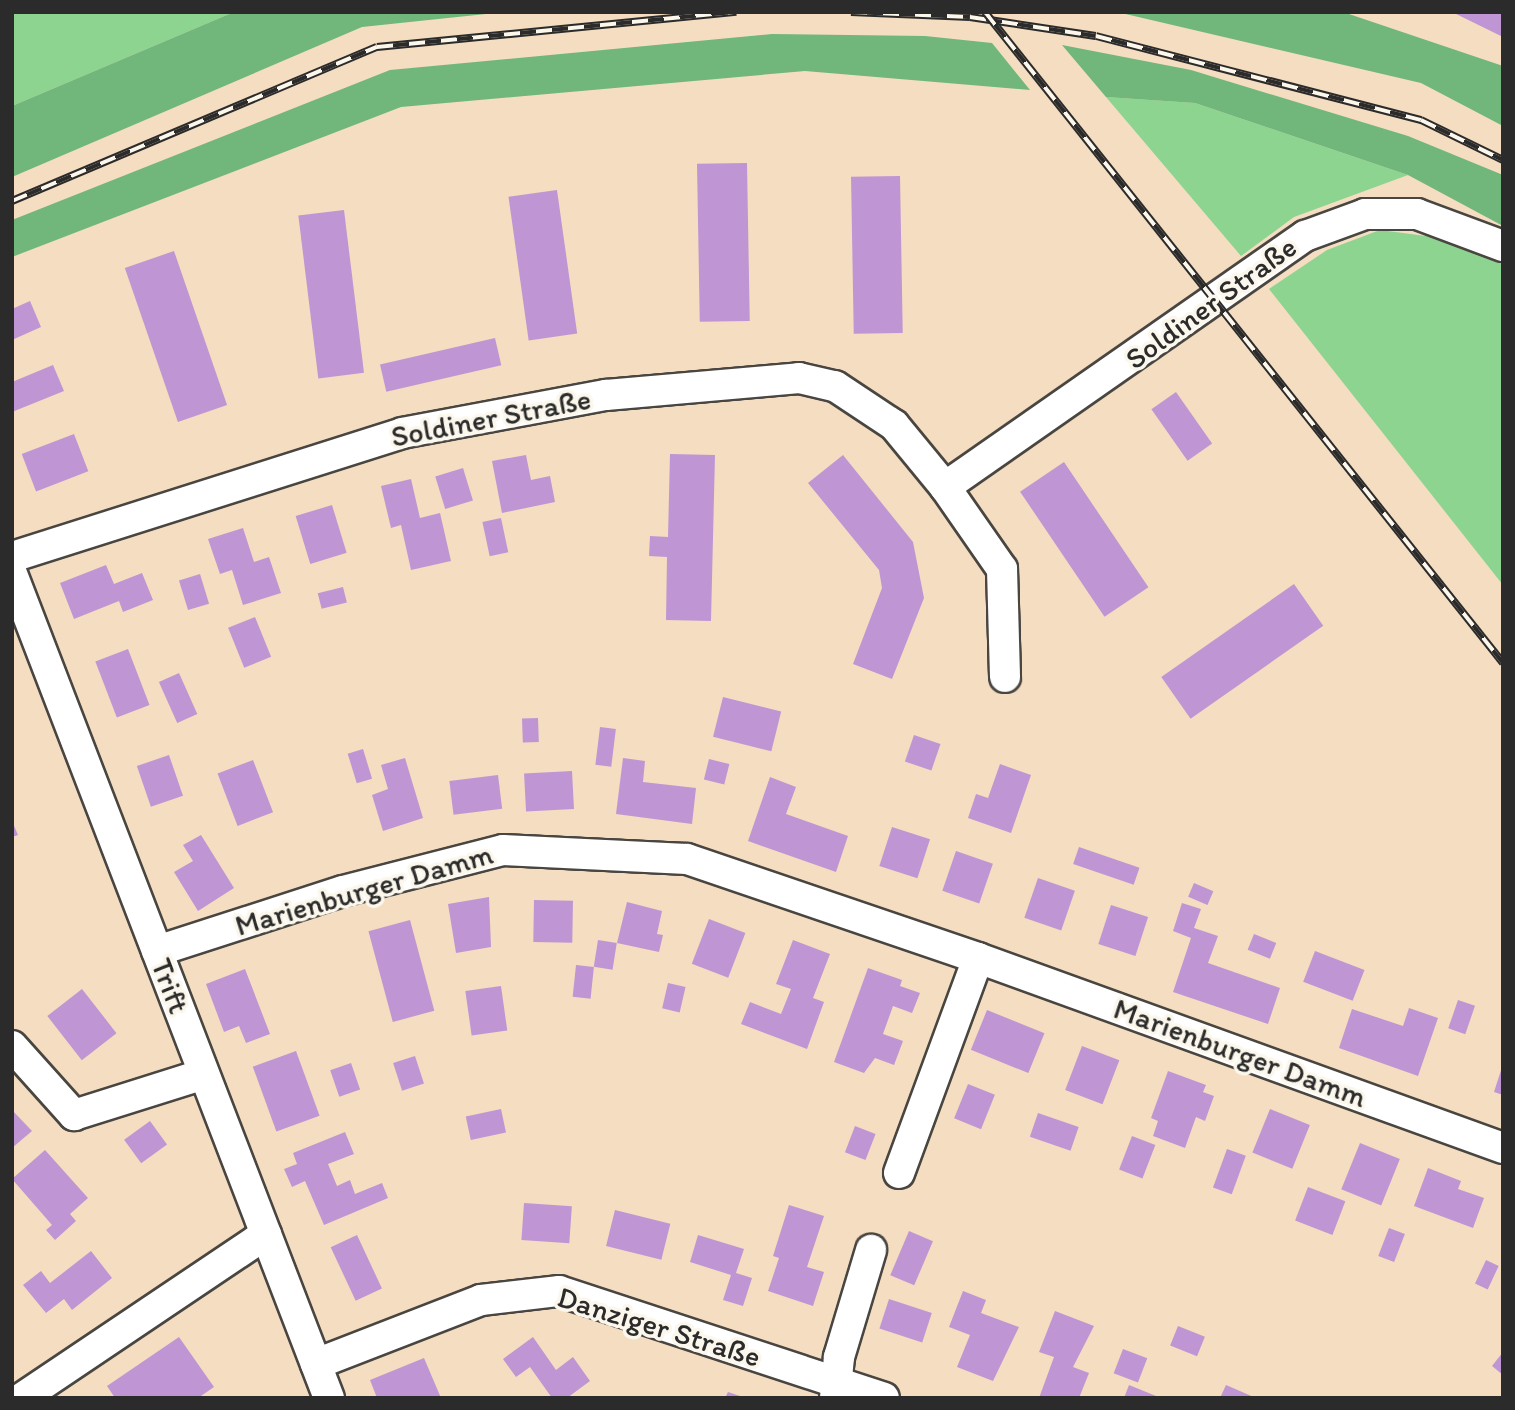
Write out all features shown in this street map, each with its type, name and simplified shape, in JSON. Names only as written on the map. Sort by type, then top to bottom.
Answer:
[{"type":"street","name":"Soldiner Straße","points":[[945,487],[1305,236],[1365,214],[1417,214],[1503,246]]},
{"type":"street","name":"Soldiner Straße","points":[[12,557],[402,433],[606,395],[740,380],[799,378],[835,386],[894,425],[945,487],[1002,569],[1005,677]]},
{"type":"street","name":"Trift","points":[[12,574],[328,1398]]},
{"type":"street","name":"Marienburger Damm","points":[[157,951],[343,891],[503,850],[687,859],[978,958],[1503,1148]]},
{"type":"street","points":[[899,1173],[978,958]]},
{"type":"street","points":[[12,1046],[74,1115],[204,1074]]},
{"type":"street","points":[[22,1398],[266,1234]]},
{"type":"street","points":[[837,1390],[839,1357],[871,1250]]},
{"type":"street","name":"Danziger Straße","points":[[316,1364],[481,1300],[559,1291],[837,1390],[884,1398]]},
{"type":"green space","points":[[12,12],[234,12],[12,106]]},
{"type":"green space","points":[[234,12],[505,12],[362,27],[12,177],[12,106]]},
{"type":"green space","points":[[1117,12],[1343,12],[1503,66],[1503,126],[1421,83]]},
{"type":"green space","points":[[772,34],[925,36],[992,43],[1030,90],[805,71],[401,107],[12,257],[12,220],[390,70]]},
{"type":"green space","points":[[1062,45],[1191,70],[1408,136],[1503,175],[1503,226],[1408,175],[1195,103],[1106,97]]},
{"type":"green space","points":[[1106,97],[1195,103],[1408,175],[1294,217],[1241,256]]},
{"type":"green space","points":[[1380,230],[1441,238],[1503,261],[1503,585],[1269,289],[1327,250]]},
{"type":"building","points":[[1452,12],[1503,12],[1503,37]]},
{"type":"building","points":[[747,163],[750,321],[700,322],[697,164]]},
{"type":"building","points":[[900,176],[903,333],[854,334],[851,177]]},
{"type":"building","points":[[557,190],[577,334],[529,340],[508,197]]},
{"type":"building","points":[[344,210],[364,373],[318,378],[298,216]]},
{"type":"building","points":[[174,251],[227,405],[178,422],[125,268]]},
{"type":"building","points":[[30,301],[41,327],[12,340],[12,309]]},
{"type":"building","points":[[495,338],[501,365],[386,392],[380,365]]},
{"type":"building","points":[[53,365],[64,391],[12,412],[12,382]]},
{"type":"building","points":[[1176,392],[1212,444],[1188,461],[1151,409]]},
{"type":"building","points":[[74,434],[88,471],[36,491],[22,454]]},
{"type":"building","points":[[670,454],[715,455],[711,621],[666,620],[667,557],[649,556],[650,536],[668,537]]},
{"type":"building","points":[[526,455],[531,480],[550,476],[555,502],[502,513],[492,461]]},
{"type":"building","points":[[843,455],[913,542],[924,598],[892,679],[853,664],[882,588],[879,570],[808,483]]},
{"type":"building","points":[[1064,462],[1148,587],[1104,617],[1020,492]]},
{"type":"building","points":[[463,468],[473,501],[445,509],[435,476]]},
{"type":"building","points":[[411,479],[420,518],[440,513],[451,561],[411,570],[401,525],[391,528],[381,486]]},
{"type":"building","points":[[332,505],[347,553],[310,564],[296,516]]},
{"type":"building","points":[[501,518],[508,552],[490,556],[482,522]]},
{"type":"building","points":[[243,528],[254,562],[269,557],[281,593],[243,605],[232,570],[220,574],[208,539]]},
{"type":"building","points":[[106,565],[114,584],[142,573],[153,600],[123,612],[119,601],[74,619],[60,583]]},
{"type":"building","points":[[200,574],[209,604],[188,610],[179,580]]},
{"type":"building","points":[[1294,584],[1323,626],[1191,719],[1161,677]]},
{"type":"building","points":[[343,587],[347,603],[322,609],[318,593]]},
{"type":"building","points":[[255,617],[271,657],[244,668],[228,628]]},
{"type":"building","points":[[128,649],[150,705],[117,718],[95,662]]},
{"type":"building","points":[[179,673],[197,714],[177,723],[159,682]]},
{"type":"building","points":[[723,697],[781,712],[771,751],[713,737]]},
{"type":"building","points":[[538,718],[539,742],[523,743],[522,719]]},
{"type":"building","points":[[600,727],[616,729],[611,767],[595,765]]},
{"type":"building","points":[[914,735],[940,744],[931,771],[905,761]]},
{"type":"building","points":[[363,749],[372,779],[357,783],[348,754]]},
{"type":"building","points":[[169,755],[183,796],[151,807],[137,766]]},
{"type":"building","points":[[405,758],[423,818],[383,831],[372,795],[388,789],[381,765]]},
{"type":"building","points":[[623,758],[645,761],[643,782],[696,788],[692,824],[616,814]]},
{"type":"building","points":[[709,759],[729,764],[724,784],[704,779]]},
{"type":"building","points":[[253,760],[273,812],[238,826],[218,774]]},
{"type":"building","points":[[1000,764],[1031,775],[1011,833],[968,818],[976,794],[988,798]]},
{"type":"building","points":[[572,771],[574,809],[526,811],[524,774]]},
{"type":"building","points":[[498,775],[502,809],[454,815],[449,781]]},
{"type":"building","points":[[770,777],[796,787],[786,814],[848,836],[836,872],[748,841]]},
{"type":"building","points":[[12,821],[18,835],[12,837]]},
{"type":"building","points":[[892,827],[930,839],[917,878],[879,866]]},
{"type":"building","points":[[201,835],[234,888],[198,911],[174,872],[193,861],[183,845]]},
{"type":"building","points":[[1079,847],[1140,868],[1134,885],[1073,864]]},
{"type":"building","points":[[956,851],[993,864],[979,903],[942,891]]},
{"type":"building","points":[[1038,878],[1075,891],[1061,930],[1024,918]]},
{"type":"building","points":[[1194,883],[1213,891],[1207,905],[1188,897]]},
{"type":"building","points":[[489,897],[491,947],[456,953],[448,904]]},
{"type":"building","points":[[534,900],[573,901],[572,943],[533,942]]},
{"type":"building","points":[[627,902],[662,911],[657,934],[663,935],[659,952],[617,943]]},
{"type":"building","points":[[1182,903],[1201,909],[1194,928],[1218,936],[1208,963],[1280,988],[1268,1024],[1173,992],[1191,938],[1173,931]]},
{"type":"building","points":[[1111,905],[1148,917],[1135,956],[1098,944]]},
{"type":"building","points":[[709,919],[745,933],[728,978],[692,964]]},
{"type":"building","points":[[410,920],[434,1011],[393,1022],[368,931]]},
{"type":"building","points":[[1254,934],[1276,943],[1270,959],[1248,950]]},
{"type":"building","points":[[598,940],[617,943],[613,970],[594,967]]},
{"type":"building","points":[[793,940],[830,954],[813,998],[824,1002],[807,1049],[741,1024],[750,1002],[781,1014],[791,989],[776,984]]},
{"type":"building","points":[[1315,951],[1364,970],[1353,1001],[1303,982]]},
{"type":"building","points":[[576,965],[594,967],[591,999],[573,997]]},
{"type":"building","points":[[868,968],[902,980],[900,986],[920,993],[912,1013],[893,1006],[883,1034],[903,1041],[894,1065],[875,1058],[864,1073],[834,1062]]},
{"type":"building","points":[[245,969],[270,1034],[246,1043],[239,1026],[224,1032],[206,984]]},
{"type":"building","points":[[668,983],[686,987],[680,1012],[662,1008]]},
{"type":"building","points":[[501,986],[507,1031],[472,1036],[465,991]]},
{"type":"building","points":[[82,989],[116,1033],[82,1060],[47,1016]]},
{"type":"building","points":[[1458,1000],[1475,1006],[1465,1034],[1448,1028]]},
{"type":"building","points":[[1409,1008],[1438,1018],[1418,1076],[1339,1048],[1352,1009],[1403,1026]]},
{"type":"building","points":[[987,1010],[1044,1033],[1028,1073],[971,1050]]},
{"type":"building","points":[[1082,1046],[1119,1060],[1102,1104],[1065,1090]]},
{"type":"building","points":[[296,1051],[320,1116],[276,1132],[253,1067]]},
{"type":"building","points":[[415,1056],[424,1084],[402,1091],[393,1063]]},
{"type":"building","points":[[351,1063],[360,1089],[339,1097],[330,1070]]},
{"type":"building","points":[[1503,1064],[1503,1095],[1494,1092]]},
{"type":"building","points":[[1168,1071],[1206,1085],[1203,1092],[1214,1096],[1205,1121],[1196,1117],[1185,1148],[1153,1136],[1158,1121],[1151,1118]]},
{"type":"building","points":[[968,1084],[995,1095],[981,1129],[954,1118]]},
{"type":"building","points":[[501,1109],[506,1132],[471,1140],[466,1116]]},
{"type":"building","points":[[1270,1109],[1310,1125],[1292,1169],[1252,1153]]},
{"type":"building","points":[[12,1110],[32,1131],[12,1148]]},
{"type":"building","points":[[1038,1113],[1079,1127],[1071,1151],[1030,1137]]},
{"type":"building","points":[[150,1121],[167,1144],[141,1163],[124,1140]]},
{"type":"building","points":[[855,1126],[876,1134],[866,1160],[845,1152]]},
{"type":"building","points":[[345,1132],[354,1154],[328,1164],[337,1186],[350,1180],[355,1194],[382,1183],[388,1198],[324,1225],[305,1181],[292,1187],[284,1169],[297,1164],[293,1153]]},
{"type":"building","points":[[1132,1136],[1155,1145],[1142,1179],[1119,1170]]},
{"type":"building","points":[[1360,1143],[1400,1159],[1381,1205],[1341,1189]]},
{"type":"building","points":[[1227,1149],[1246,1156],[1232,1194],[1213,1188]]},
{"type":"building","points":[[45,1150],[88,1198],[70,1214],[76,1221],[55,1240],[46,1230],[52,1225],[12,1179]]},
{"type":"building","points":[[1428,1168],[1461,1181],[1458,1189],[1484,1198],[1473,1228],[1414,1206]]},
{"type":"building","points":[[1308,1187],[1345,1201],[1332,1235],[1295,1221]]},
{"type":"building","points":[[524,1203],[572,1206],[569,1243],[521,1240]]},
{"type":"building","points":[[789,1205],[824,1216],[807,1267],[824,1272],[813,1306],[768,1291],[779,1258],[773,1256]]},
{"type":"building","points":[[615,1210],[670,1224],[661,1260],[606,1246]]},
{"type":"building","points":[[1389,1228],[1405,1234],[1394,1262],[1378,1256]]},
{"type":"building","points":[[909,1231],[933,1241],[914,1285],[890,1275]]},
{"type":"building","points":[[357,1235],[382,1288],[356,1301],[331,1247]]},
{"type":"building","points":[[698,1235],[744,1249],[736,1273],[752,1278],[743,1306],[723,1300],[731,1275],[690,1262]]},
{"type":"building","points":[[91,1251],[112,1278],[72,1310],[64,1299],[46,1313],[23,1285],[41,1271],[50,1283]]},
{"type":"building","points":[[1486,1260],[1499,1266],[1488,1289],[1475,1284]]},
{"type":"building","points":[[963,1291],[986,1300],[981,1313],[1019,1327],[993,1381],[957,1367],[970,1335],[949,1327]]},
{"type":"building","points":[[889,1299],[932,1313],[922,1342],[879,1328]]},
{"type":"building","points":[[1055,1311],[1094,1326],[1073,1367],[1089,1373],[1079,1398],[1039,1398],[1054,1357],[1039,1352]]},
{"type":"building","points":[[1178,1326],[1205,1337],[1197,1356],[1170,1345]]},
{"type":"building","points":[[179,1337],[214,1387],[198,1398],[115,1398],[107,1386]]},
{"type":"building","points":[[533,1337],[556,1370],[573,1357],[590,1381],[567,1398],[552,1398],[530,1367],[516,1377],[503,1359]]},
{"type":"building","points":[[1123,1349],[1147,1358],[1138,1383],[1114,1373]]},
{"type":"building","points":[[1503,1352],[1503,1375],[1492,1366]]},
{"type":"building","points":[[424,1358],[441,1398],[377,1398],[370,1380]]},
{"type":"building","points":[[1129,1385],[1161,1398],[1124,1398]]},
{"type":"building","points":[[1226,1385],[1256,1398],[1220,1398]]},
{"type":"building","points":[[728,1392],[743,1397],[725,1398]]},
{"type":"railway","points":[[12,201],[377,47],[736,12]]},
{"type":"railway","points":[[851,12],[970,17],[1096,36],[1421,120],[1503,160]]},
{"type":"railway","points":[[985,12],[1503,663]]}]
